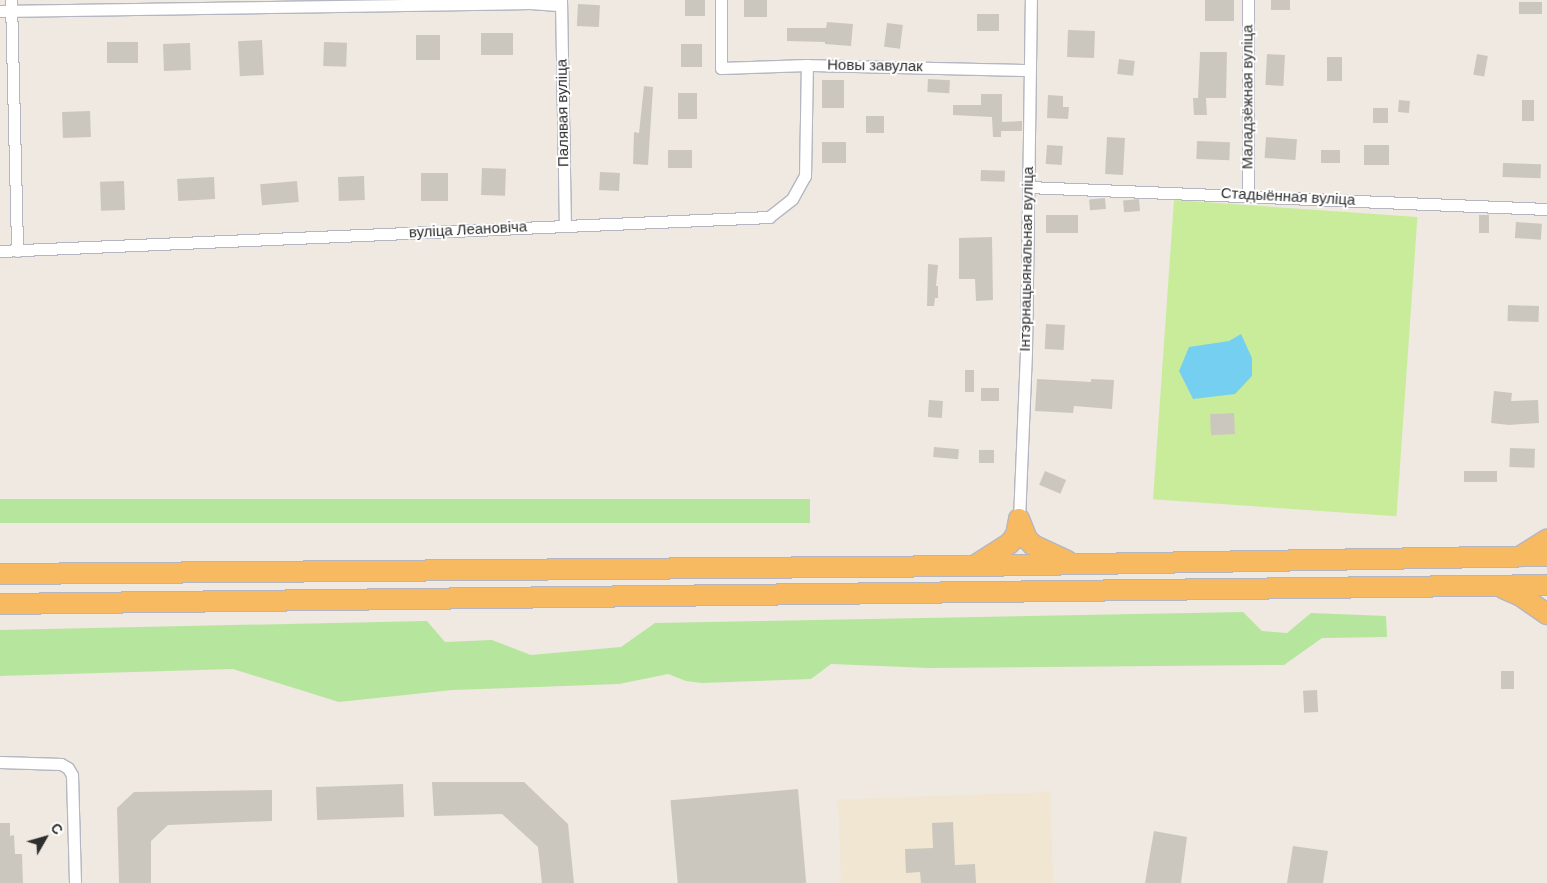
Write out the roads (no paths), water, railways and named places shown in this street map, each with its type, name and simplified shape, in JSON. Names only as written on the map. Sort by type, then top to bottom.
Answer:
[{"type":"highway","points":[[1019,519],[1027,539],[1033,545],[1065,560],[1084,564]]},
{"type":"highway","points":[[974,566],[1010,544],[1016,535],[1019,519]]},
{"type":"highway","points":[[1519,557],[1547,540]]},
{"type":"highway","points":[[0,574],[974,566],[1547,556]]},
{"type":"highway","points":[[0,604],[1547,585]]},
{"type":"highway","points":[[1498,587],[1522,596],[1547,614]]},
{"type":"street","name":"Новы завулак","points":[[720,0],[721,68],[807,65],[1029,70]]},
{"type":"street","name":"Інтэрнацыянальная вуліца","points":[[1019,519],[1026,351],[1031,0]]},
{"type":"street","name":"Маладзёжная вуліца","points":[[1248,0],[1248,195]]},
{"type":"street","points":[[17,251],[7,7],[561,2]]},
{"type":"street","name":"Палявая вуліца","points":[[561,2],[565,226]]},
{"type":"street","name":"вуліца Леановіча","points":[[0,251],[769,217],[792,199],[805,176],[807,65]]},
{"type":"street","name":"Стадыённая вуліца","points":[[1028,187],[1547,209]]},
{"type":"street","points":[[0,762],[61,764],[68,768],[72,775],[75,883]]},
{"type":"water","points":[[1241,334],[1252,358],[1252,376],[1235,394],[1193,399],[1179,371],[1189,347],[1229,341]]}]
